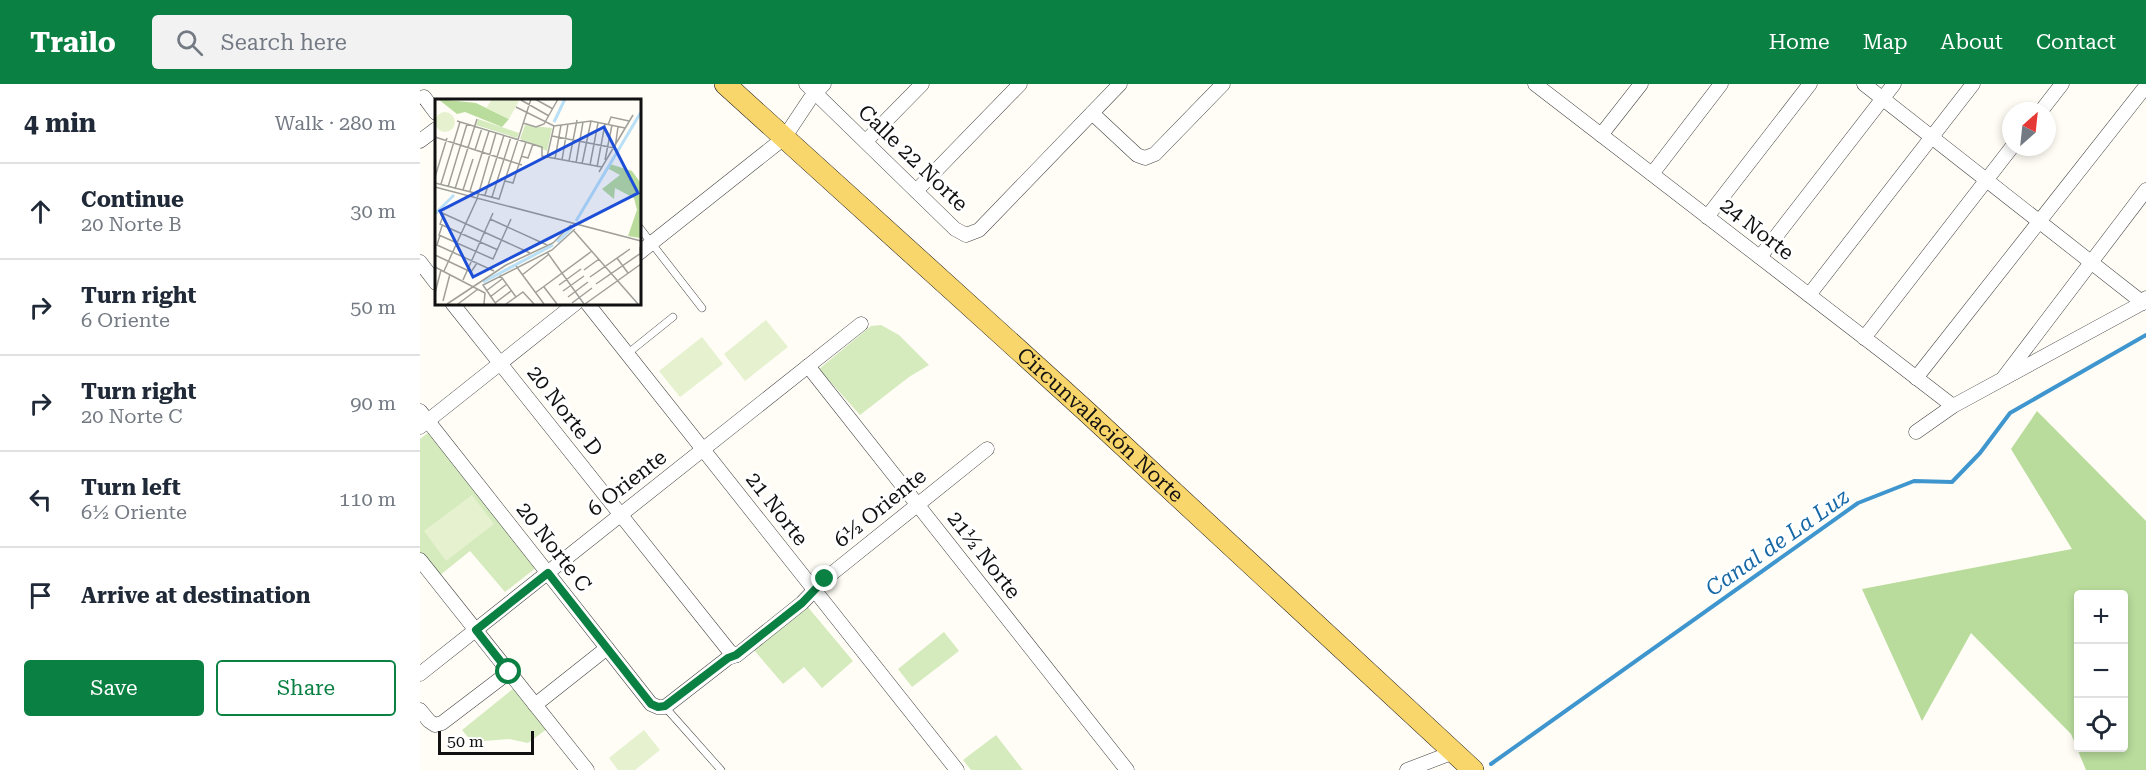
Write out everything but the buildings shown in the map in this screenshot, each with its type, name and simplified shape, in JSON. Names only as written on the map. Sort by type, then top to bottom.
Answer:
[{"type":"main road","name":"Circunvalación Norte","points":[[725,84],[1096,420],[1473,770]]},
{"type":"street","points":[[866,141],[922,84]]},
{"type":"street","points":[[916,190],[1020,84]]},
{"type":"street","points":[[1120,84],[1092,113],[1137,155],[1148,157],[1155,154],[1223,84]]},
{"type":"street","points":[[1601,135],[1641,84]]},
{"type":"street","points":[[1652,174],[1721,84]]},
{"type":"street","points":[[1707,217],[1810,84]]},
{"type":"street","points":[[1864,84],[2091,262],[2145,300],[1953,406],[1916,432]]},
{"type":"street","points":[[1760,257],[1894,84]]},
{"type":"street","points":[[1809,295],[1973,84]]},
{"type":"street","points":[[2048,102],[2062,84]]},
{"type":"street","name":"24 Norte","points":[[1543,86],[1601,135],[1953,406]]},
{"type":"street","points":[[1916,378],[2146,86]]},
{"type":"street","points":[[640,252],[784,138],[815,87]]},
{"type":"street","name":"Calle 22 Norte","points":[[815,87],[958,232],[966,235],[979,230],[1092,113]]},
{"type":"street","points":[[424,97],[435,113]]},
{"type":"street","points":[[420,141],[435,130]]},
{"type":"street","points":[[1864,338],[2005,156]]},
{"type":"street","points":[[2000,382],[2146,190]]},
{"type":"street","points":[[420,262],[435,282]]},
{"type":"street","name":"20 Norte D","points":[[453,304],[730,652],[736,655]]},
{"type":"street","points":[[423,420],[500,364],[575,304]]},
{"type":"street","name":"21 Norte","points":[[588,304],[957,770]]},
{"type":"street","name":"6 Oriente","points":[[420,674],[861,324]]},
{"type":"street","name":"21½ Norte","points":[[808,366],[1127,770]]},
{"type":"street","name":"20 Norte C","points":[[423,420],[651,704],[662,707]]},
{"type":"street","name":"6½ Oriente","points":[[662,707],[728,658],[736,655],[802,603],[825,579],[987,449]]},
{"type":"street","points":[[420,560],[587,770]]},
{"type":"street","points":[[535,705],[607,648]]},
{"type":"street","points":[[420,710],[435,725],[442,723],[509,672]]},
{"type":"street","points":[[1407,770],[1454,752]]},
{"type":"lane","points":[[640,228],[702,308]]},
{"type":"lane","points":[[627,354],[673,317]]},
{"type":"lane","points":[[662,707],[721,770]]},
{"type":"green space","points":[[766,320],[788,347],[745,381],[724,354]]},
{"type":"green space","points":[[881,325],[899,335],[929,365],[909,377],[860,415],[819,369],[871,326]]},
{"type":"green space","points":[[702,337],[723,364],[680,397],[659,371]]},
{"type":"green space","points":[[2037,411],[2146,521],[2146,770],[2086,770],[2078,752],[2128,752],[2128,590],[2074,590],[2074,741],[2071,734],[1971,633],[1922,721],[1862,589],[2072,549],[2011,449]]},
{"type":"green space","points":[[429,432],[537,567],[505,592],[470,551],[439,576],[420,553],[420,439]]},
{"type":"green space","points":[[472,495],[494,524],[446,561],[424,531]]},
{"type":"green space","points":[[807,606],[853,661],[822,688],[804,667],[783,684],[754,650]]},
{"type":"green space","points":[[944,632],[959,651],[912,687],[898,669]]},
{"type":"green space","points":[[514,688],[547,729],[528,743],[509,739],[472,742],[462,730]]},
{"type":"green space","points":[[644,730],[660,750],[635,770],[618,770],[609,758]]},
{"type":"green space","points":[[996,735],[1023,770],[971,770],[963,760]]},
{"type":"waterway","name":"Canal de La Luz","points":[[1491,764],[1858,503],[1914,481],[1952,482],[1980,453],[2010,413],[2146,335]]},
{"type":"route","points":[[509,672],[476,630],[548,573],[651,704],[658,707],[665,706],[728,658],[736,655],[802,603],[825,579]]}]
